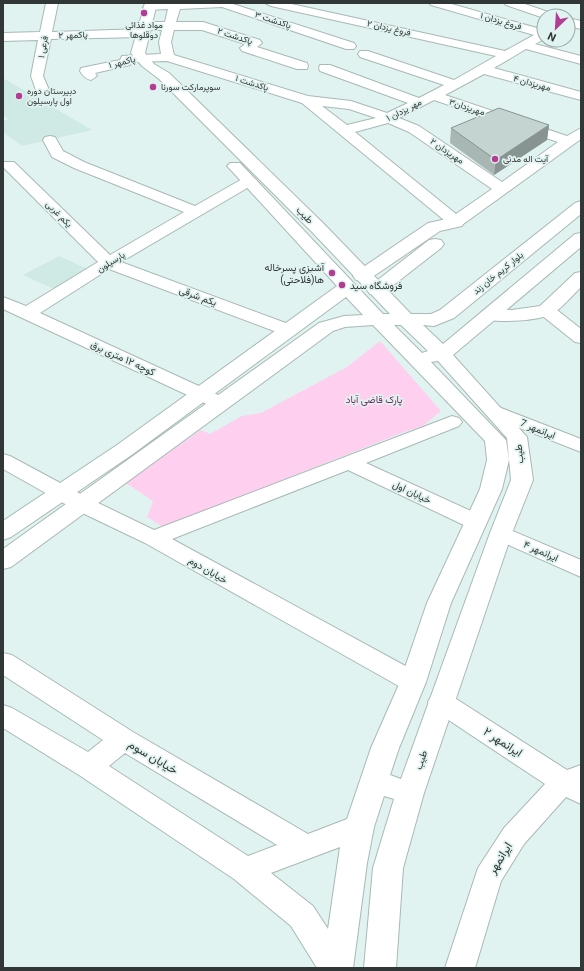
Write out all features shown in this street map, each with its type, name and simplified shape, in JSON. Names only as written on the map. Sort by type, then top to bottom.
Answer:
[{"type":"main road","name":"طیب","points":[[150,5],[138,53],[146,63],[164,76],[318,228],[361,276],[377,318],[495,440],[498,460],[491,490],[439,603],[413,682],[385,748],[359,827],[336,968]]},
{"type":"main road","name":"طیب","points":[[146,63],[151,78],[249,181],[361,276],[407,319],[442,354],[517,437],[522,480],[501,533],[410,793],[388,868],[380,968]]},
{"type":"main road","points":[[249,181],[266,176]]},
{"type":"main road","name":"بلوار کریم خان زند","points":[[73,499],[220,403],[326,327],[344,322],[377,318],[434,320],[450,312],[581,206]]},
{"type":"main road","points":[[376,290],[449,233],[456,222]]},
{"type":"main road","points":[[3,561],[73,499],[201,394],[288,330],[328,303],[361,276],[434,227],[456,222]]},
{"type":"main road","points":[[418,360],[442,354],[581,238]]},
{"type":"main road","points":[[361,276],[376,271],[394,275]]},
{"type":"main road","points":[[450,312],[455,319],[466,323],[546,310],[581,277]]},
{"type":"main road","points":[[3,532],[73,499]]},
{"type":"main road","name":"خیابان سوم","points":[[3,662],[123,739],[305,847]]},
{"type":"main road","points":[[3,714],[89,767],[245,870],[302,916],[336,968]]},
{"type":"main road","points":[[89,767],[123,739]]},
{"type":"main road","points":[[374,782],[410,793]]},
{"type":"main road","points":[[245,870],[359,827]]},
{"type":"street","name":"فرعی ۱","points":[[42,90],[37,76],[52,3]]},
{"type":"street","name":"فروغ یزدان ۲","points":[[271,3],[331,15],[506,55]]},
{"type":"street","name":"فروغ یزدان ۱","points":[[435,3],[536,32]]},
{"type":"street","points":[[510,3],[536,11]]},
{"type":"street","points":[[150,5],[175,6],[225,4]]},
{"type":"street","points":[[203,26],[225,4]]},
{"type":"street","name":"پاکدشت ۳","points":[[225,4],[350,46]]},
{"type":"street","points":[[168,57],[165,42],[175,6]]},
{"type":"street","points":[[256,43],[331,15]]},
{"type":"street","name":"پاکدشت ۲","points":[[143,29],[169,26],[203,26],[256,43]]},
{"type":"street","name":"پاکمهر ۲","points":[[3,37],[45,36],[143,29]]},
{"type":"street","name":"مهر یزدان ۱","points":[[345,130],[380,122],[455,85],[536,38]]},
{"type":"street","name":"پاکدشت ۲","points":[[256,43],[246,48],[302,66]]},
{"type":"street","points":[[524,45],[581,60]]},
{"type":"street","points":[[364,54],[455,85]]},
{"type":"street","name":"پاکدشت ۱","points":[[146,63],[168,57],[307,100],[351,105],[388,118]]},
{"type":"street","name":"پاکمهر ۱","points":[[91,76],[86,71],[126,62],[126,59],[146,63]]},
{"type":"street","points":[[324,68],[418,102]]},
{"type":"street","name":"مهریزدان ۴","points":[[482,69],[581,96]]},
{"type":"street","name":"مهریزدان۳","points":[[434,96],[569,141]]},
{"type":"street","points":[[307,100],[456,222],[581,132]]},
{"type":"street","name":"مهریزدان ۲","points":[[388,118],[414,129],[502,189]]},
{"type":"street","points":[[50,140],[57,154],[79,165],[195,211]]},
{"type":"street","name":"یکم غربی","points":[[9,165],[108,263]]},
{"type":"street","name":"پارسیلون","points":[[27,313],[195,211],[249,181]]},
{"type":"street","name":"یکم شرقی","points":[[108,263],[288,330]]},
{"type":"street","name":"کوچه ۱۲ متری برق","points":[[3,302],[220,403]]},
{"type":"street","points":[[546,310],[581,338]]},
{"type":"street","name":"ایرانمهر 7","points":[[496,412],[581,446]]},
{"type":"street","points":[[153,538],[452,422]]},
{"type":"street","name":"خیابان دوم","points":[[3,460],[73,499],[153,538],[219,576],[413,682]]},
{"type":"street","name":"خیابان اول","points":[[348,462],[476,522]]},
{"type":"street","name":"ایرانمهر ۴","points":[[501,533],[581,569]]},
{"type":"street","name":"ایرانمهر ۲","points":[[442,702],[575,784]]},
{"type":"street","name":"ایرانمهر","points":[[461,968],[488,877],[514,836],[575,784]]},
{"type":"shaded area","name":"دبیرستان دوره اول پارسیلون","points":[[3,78],[92,130],[22,146],[3,132],[3,121],[9,119],[3,115]]},
{"type":"shaded area","points":[[59,256],[90,270],[54,289],[23,275]]},
{"type":"green space","name":"پارک قاضی آباد","points":[[380,341],[441,411],[423,426],[404,432],[163,527],[147,517],[153,501],[126,483],[201,430],[210,434],[242,416],[261,413],[347,367]]},
{"type":"building","points":[[499,108],[549,125],[496,160],[451,128]]},
{"type":"place","name":"مواد غذائی دوقلوها","points":[[144,13]]},
{"type":"place","name":"سوپرمارکت سورنا","points":[[153,87]]},
{"type":"place","name":"دبیرستان دوره اول پارسیلون","points":[[19,96]]},
{"type":"place","name":"آیت اله مدنی","points":[[495,159]]},
{"type":"place","name":"آشپزی پسرخاله ها(فلاحتی)","points":[[332,273]]},
{"type":"place","name":"فروشگاه سید","points":[[342,285]]}]
